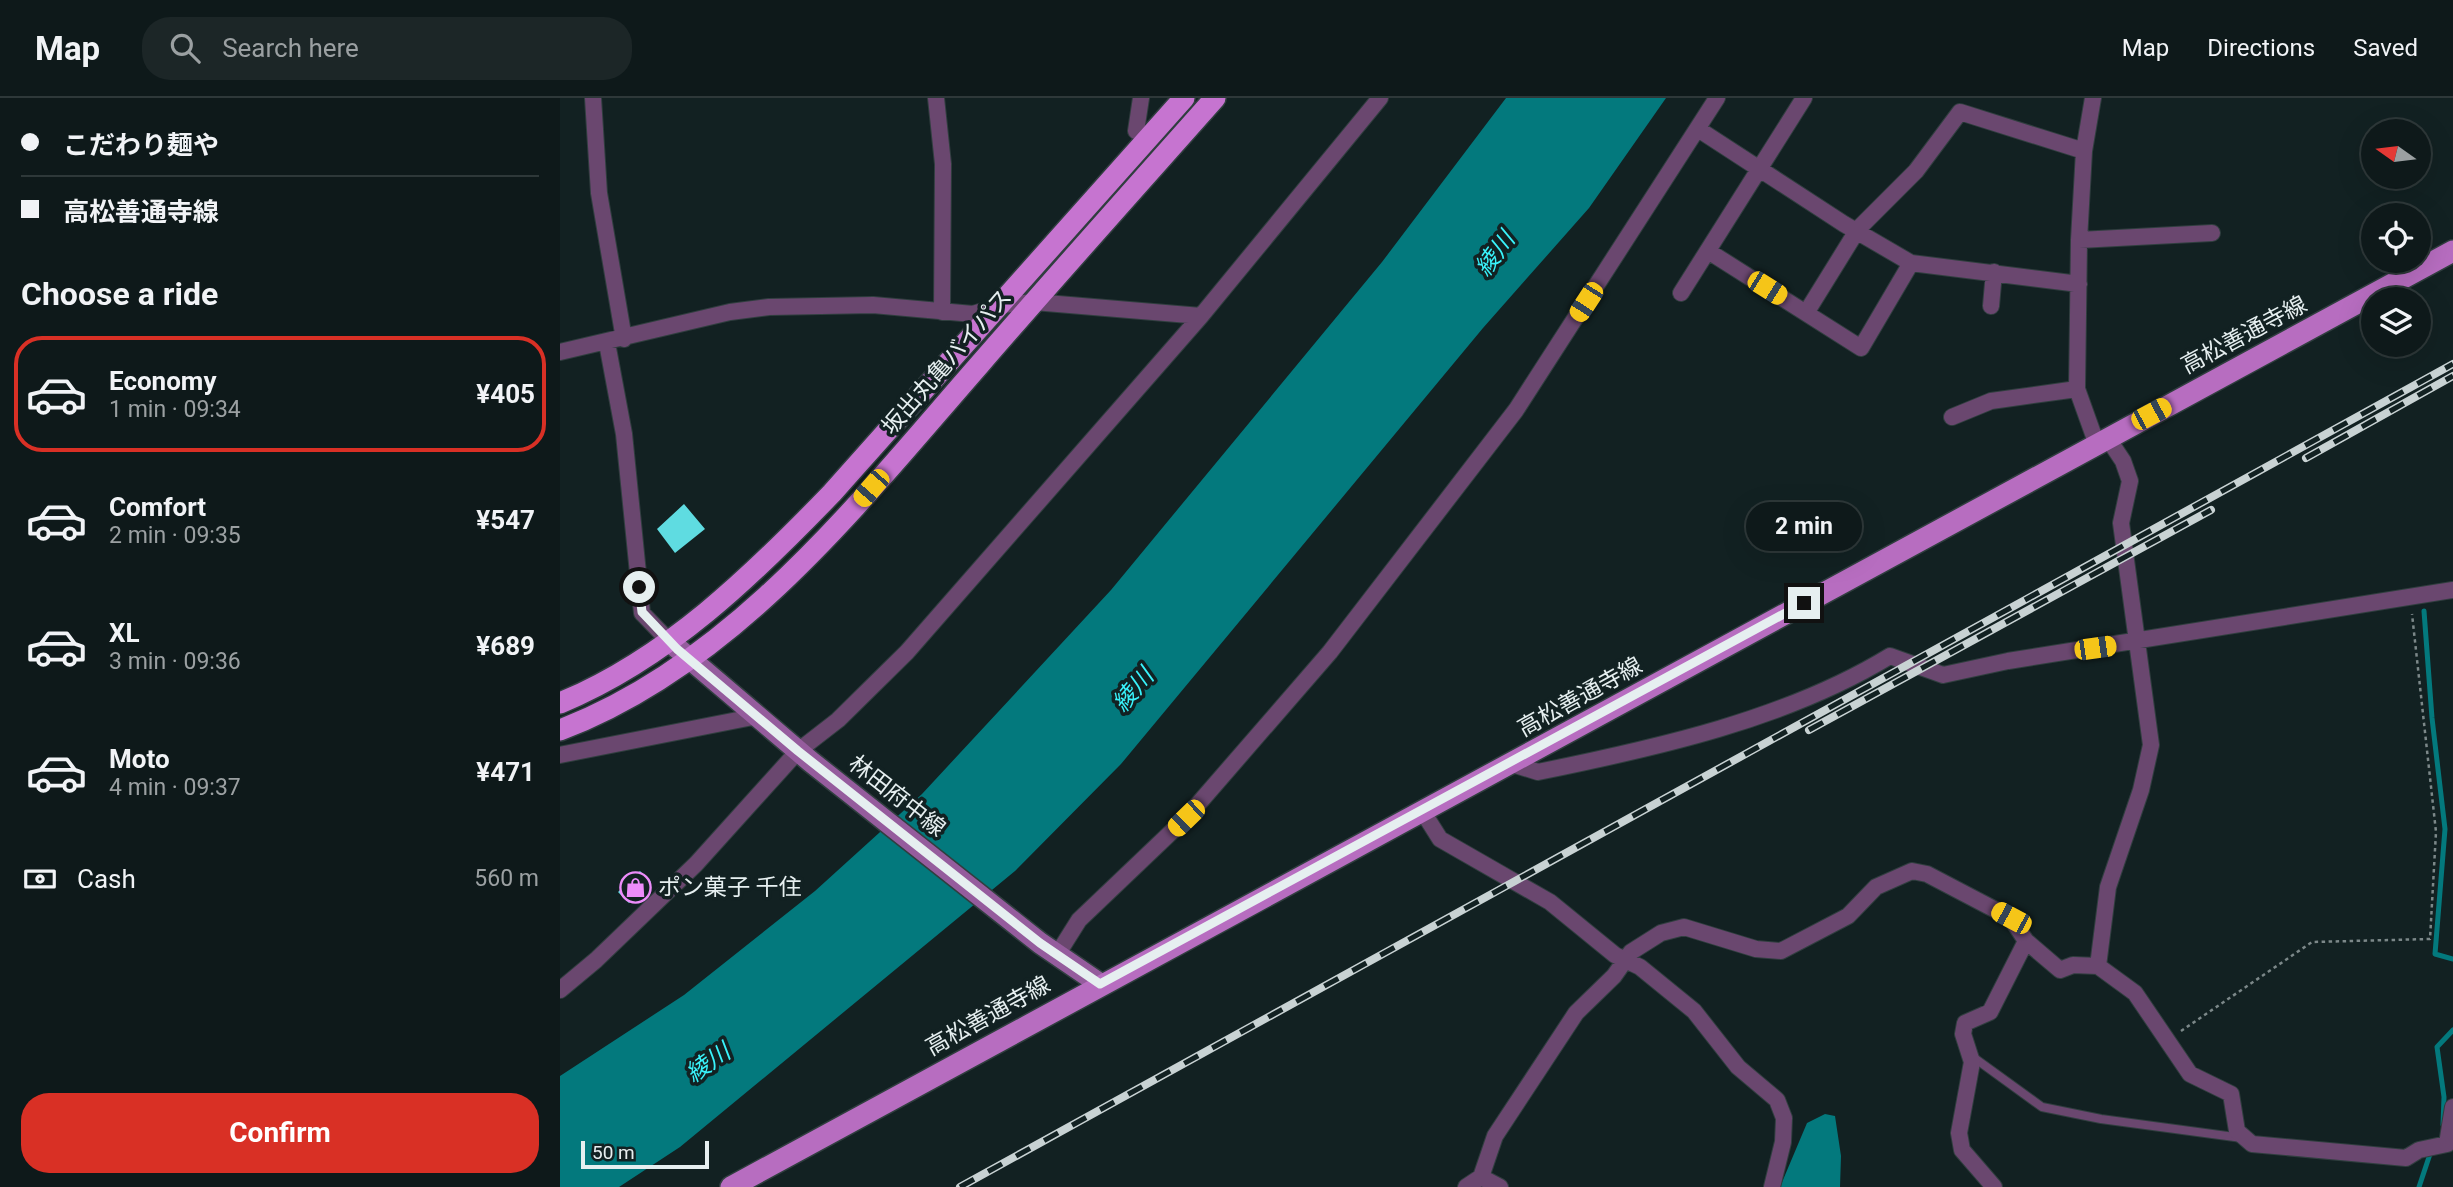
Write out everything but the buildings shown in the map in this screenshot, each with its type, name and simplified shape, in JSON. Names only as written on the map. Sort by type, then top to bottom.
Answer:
[{"type":"highway","name":"坂出丸亀バイパス","points":[[560,704],[583,694],[669,641],[771,556],[832,493],[1002,305],[1184,98]]},
{"type":"highway","name":"坂出丸亀バイパス","points":[[560,730],[650,684],[688,659],[772,589],[853,509],[1215,98]]},
{"type":"main road","name":"高松善通寺線","points":[[731,1187],[1100,984],[1511,764],[2102,439],[2453,251]]},
{"type":"main road","name":"林田府中線","points":[[669,641],[804,756],[1049,949],[1100,984]]},
{"type":"street","points":[[593,98],[599,193],[624,339]]},
{"type":"street","points":[[936,98],[943,164],[942,312]]},
{"type":"street","points":[[1136,131],[1141,98]]},
{"type":"street","points":[[560,990],[596,960],[696,864],[907,652],[1200,316],[1380,98]]},
{"type":"street","points":[[1049,949],[1186,818],[1330,652],[1516,410],[1717,98]]},
{"type":"street","points":[[1681,293],[1804,98]]},
{"type":"street","points":[[2093,98],[2084,151],[2079,240],[2077,389],[2102,439],[2123,461],[2130,481],[2121,523],[2151,746],[2141,790],[2108,887],[2098,966]]},
{"type":"street","points":[[1806,313],[1858,229],[1916,171],[1960,113],[2084,151]]},
{"type":"street","points":[[1698,129],[1844,224],[1858,229],[1911,262],[2079,284]]},
{"type":"street","points":[[2079,240],[2212,233]]},
{"type":"street","points":[[1708,251],[1861,348],[1911,262]]},
{"type":"street","points":[[1991,306],[1994,272]]},
{"type":"street","points":[[560,352],[624,339],[718,314],[769,307],[849,304],[973,314],[1002,305],[1034,302],[1200,316]]},
{"type":"street","points":[[607,343],[624,434],[642,612],[669,641]]},
{"type":"street","points":[[1997,382],[2000,400]]},
{"type":"street","points":[[1952,417],[2000,400],[2077,389]]},
{"type":"street","points":[[1511,764],[1538,772],[1705,730],[1810,699],[1889,656],[1943,675],[2453,590]]},
{"type":"street","points":[[560,755],[758,716]]},
{"type":"street","points":[[1423,812],[1440,839],[1550,902],[1624,960],[1640,967],[1694,1011],[1738,1067],[1777,1100],[1784,1118],[1783,1142],[1772,1187]]},
{"type":"street","points":[[1466,1187],[1481,1177],[1495,1136],[1576,1013],[1614,976],[1624,960],[1661,933],[1685,928],[1756,949],[1781,951],[1848,916],[1877,887],[1912,871],[1927,874],[2011,918],[2026,941],[2060,970],[2073,965],[2098,966],[2135,993],[2190,1074],[2231,1094],[2237,1131],[2252,1144],[2406,1158],[2419,1150],[2447,1144],[2453,1107]]},
{"type":"street","points":[[1994,1187],[1962,1150],[1959,1133],[1972,1062],[1963,1034],[1965,1023],[1990,1012],[2026,941]]},
{"type":"street","points":[[1481,1177],[1500,1187]]},
{"type":"lane","points":[[1970,1055],[2042,1107],[2101,1119],[2243,1138]]},
{"type":"path","points":[[2167,1041],[2312,942],[2430,939],[2435,832],[2410,597]]},
{"type":"water","name":"綾川","points":[[1506,98],[1666,98],[1589,208],[1483,328],[1121,764],[1015,871],[680,1147],[619,1187],[560,1187],[560,1076],[684,995],[815,891],[922,794],[1111,590],[1382,262]]},
{"type":"water","points":[[1825,1114],[1835,1116],[1841,1156],[1840,1187],[1780,1187],[1807,1123]]},
{"type":"waterway","points":[[2424,611],[2432,718],[2445,829],[2435,954],[2453,959]]},
{"type":"waterway","points":[[2443,1125],[2444,1097],[2437,1047],[2453,1030]]},
{"type":"waterway","points":[[2419,1187],[2430,1154]]},
{"type":"railway","points":[[960,1187],[2453,364]]},
{"type":"railway","points":[[2306,458],[2453,376]]},
{"type":"railway","points":[[1809,730],[2211,510]]},
{"type":"place","name":"ポン菓子 千住","points":[[635,887]]},
{"type":"route","points":[[639,587],[642,612],[677,649],[716,684],[1040,943],[1100,984],[1511,764],[1804,603]]}]
